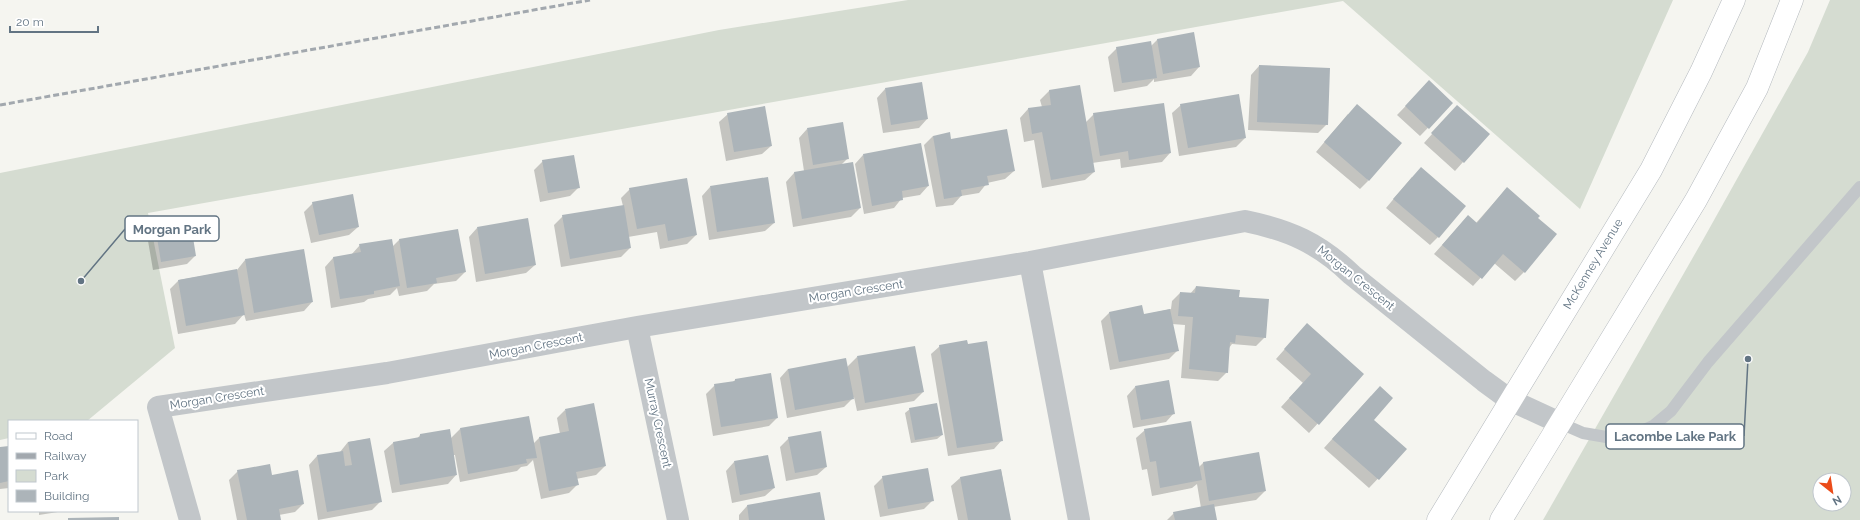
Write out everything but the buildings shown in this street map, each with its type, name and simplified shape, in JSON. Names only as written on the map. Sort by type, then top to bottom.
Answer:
[{"type":"main road","name":"McKenney Avenue","points":[[1438,520],[1651,170],[1701,72],[1734,0]]},
{"type":"main road","points":[[1501,520],[1699,193],[1757,88],[1792,0]]},
{"type":"street","name":"Morgan Crescent","points":[[190,520],[158,407],[387,373],[637,327],[1030,262],[1245,221],[1270,226],[1302,238],[1335,258],[1484,381],[1510,400],[1560,423]]},
{"type":"street","points":[[1030,262],[1079,520]]},
{"type":"street","name":"Murray Crescent","points":[[637,327],[678,520]]},
{"type":"lane","points":[[1560,423],[1583,433],[1612,438],[1629,437],[1654,426],[1671,411],[1708,362],[1860,187]]},
{"type":"green space","points":[[908,0],[1673,0],[1580,209],[1343,1],[148,213],[175,348],[88,420],[8,420],[8,438],[0,440],[0,173],[719,30]]},
{"type":"green space","points":[[1830,0],[1860,0],[1860,520],[1543,520],[1808,52]]},
{"type":"railway","points":[[0,105],[590,0]]},
{"type":"place","name":"Morgan Park","points":[[81,281]]},
{"type":"place","name":"Lacombe Lake Park","points":[[1748,359]]}]
